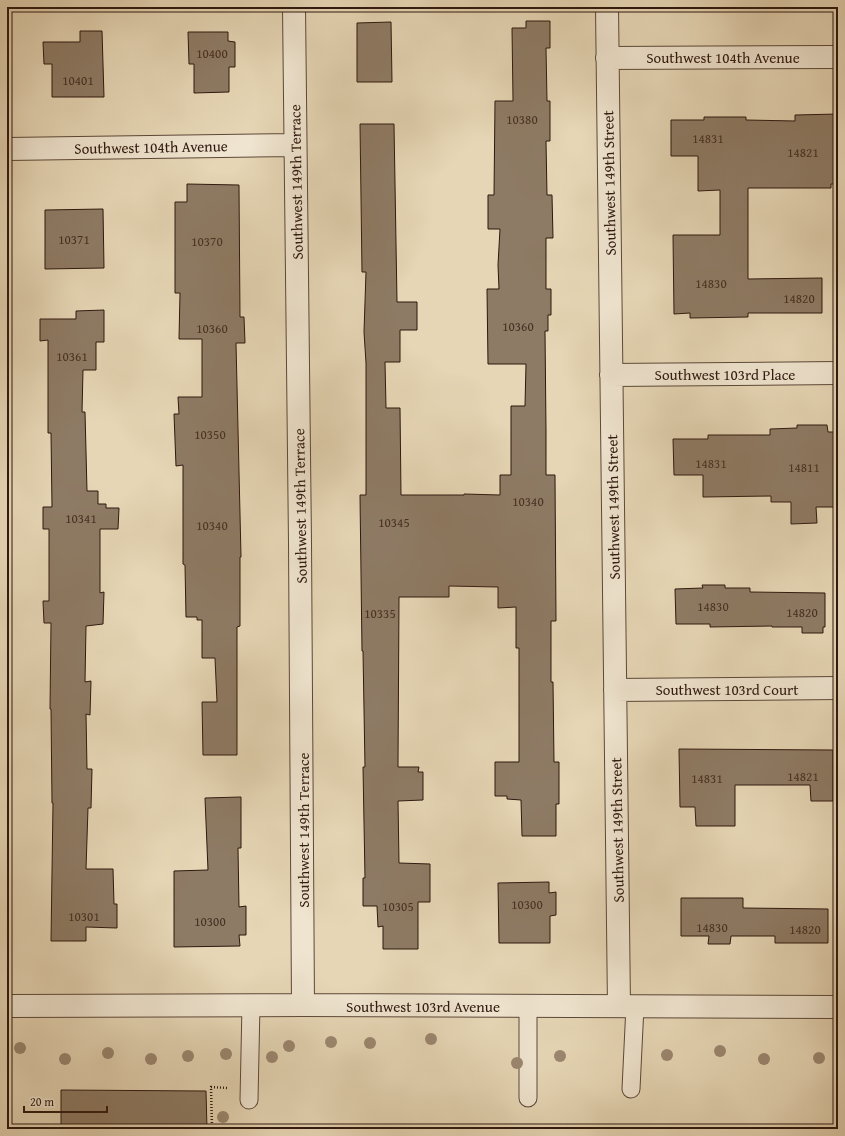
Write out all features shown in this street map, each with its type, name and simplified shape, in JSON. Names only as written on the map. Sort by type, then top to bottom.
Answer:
[{"type":"street","name":"Southwest 149th Terrace","points":[[294,7],[303,1005]]},
{"type":"street","name":"Southwest 149th Street","points":[[607,7],[615,690],[627,1006]]},
{"type":"street","name":"Southwest 104th Avenue","points":[[607,58],[838,56]]},
{"type":"street","name":"Southwest 104th Avenue","points":[[7,149],[295,145]]},
{"type":"street","name":"Southwest 103rd Place","points":[[611,375],[838,374]]},
{"type":"street","name":"Southwest 103rd Court","points":[[615,690],[838,688]]},
{"type":"street","name":"Southwest 103rd Avenue","points":[[7,1006],[303,1005],[838,1007]]},
{"type":"lane","points":[[249,1100],[251,1005]]},
{"type":"lane","points":[[528,1006],[528,1098]]},
{"type":"lane","points":[[627,1006],[631,1089]]},
{"type":"path","points":[[212,1129],[211,1087],[232,1088]]},
{"type":"building","points":[[526,21],[550,21],[550,48],[546,48],[547,101],[550,101],[550,141],[546,141],[547,195],[552,195],[553,238],[546,238],[546,289],[551,289],[551,315],[548,315],[548,331],[545,331],[546,475],[555,475],[556,621],[551,621],[551,682],[553,682],[554,762],[559,762],[559,804],[556,804],[556,836],[522,836],[521,800],[507,799],[507,796],[495,796],[495,762],[519,762],[519,648],[516,648],[516,607],[498,608],[498,587],[449,586],[449,597],[399,597],[398,767],[419,767],[418,772],[423,772],[423,800],[398,801],[399,863],[430,864],[430,902],[418,902],[418,949],[383,949],[383,926],[378,927],[377,906],[363,906],[363,878],[365,878],[363,767],[365,767],[360,495],[366,495],[366,363],[364,332],[366,272],[362,272],[360,124],[394,124],[397,302],[417,302],[417,330],[400,330],[400,362],[385,362],[386,408],[400,408],[401,495],[500,495],[500,475],[511,475],[511,406],[525,406],[526,364],[488,364],[487,289],[499,289],[498,265],[500,229],[488,229],[488,195],[494,195],[495,101],[513,101],[512,28],[526,28]]},
{"type":"building","points":[[391,22],[392,82],[357,82],[357,23]]},
{"type":"building","points":[[80,31],[102,31],[104,97],[52,97],[52,64],[44,64],[43,42],[80,42]]},
{"type":"building","points":[[188,32],[228,32],[228,41],[235,42],[235,67],[229,67],[229,92],[194,93],[194,64],[189,64]]},
{"type":"building","points":[[838,114],[838,184],[831,184],[831,188],[748,188],[748,279],[822,278],[822,313],[748,313],[748,317],[690,318],[690,313],[674,314],[673,235],[720,235],[720,190],[698,191],[698,156],[671,156],[671,120],[704,120],[704,117],[746,117],[746,120],[795,121],[795,115]]},
{"type":"building","points":[[187,184],[239,185],[240,317],[244,317],[245,343],[236,343],[241,557],[240,626],[237,627],[237,755],[203,755],[202,702],[217,702],[215,658],[202,658],[202,620],[197,620],[197,617],[186,617],[185,565],[183,564],[183,465],[176,466],[174,414],[179,414],[178,397],[202,397],[202,339],[179,339],[180,293],[175,293],[175,202],[187,202]]},
{"type":"building","points":[[103,209],[104,268],[45,269],[45,210]]},
{"type":"building","points":[[104,310],[104,342],[96,342],[96,370],[83,370],[82,412],[85,412],[87,491],[98,491],[98,504],[106,504],[106,508],[119,508],[118,529],[100,529],[100,593],[104,592],[103,624],[86,626],[85,682],[91,681],[90,715],[86,714],[87,769],[92,769],[91,808],[88,808],[86,869],[113,869],[114,904],[117,904],[117,928],[86,927],[86,941],[51,941],[53,803],[50,709],[51,623],[44,623],[43,601],[49,601],[49,529],[43,529],[43,507],[52,507],[51,433],[48,433],[48,340],[40,341],[40,319],[76,319],[76,311]]},
{"type":"building","points":[[797,425],[827,425],[828,432],[838,432],[838,507],[816,507],[817,523],[791,524],[791,502],[771,502],[771,496],[703,497],[703,475],[674,475],[673,439],[708,439],[708,435],[770,435],[770,429],[797,428]]},
{"type":"building","points":[[702,585],[725,585],[725,588],[750,588],[750,592],[825,593],[825,627],[823,627],[823,633],[802,633],[802,627],[710,627],[710,624],[676,624],[675,589],[703,588]]},
{"type":"building","points":[[679,749],[833,750],[833,801],[811,801],[810,785],[735,785],[735,826],[696,826],[695,807],[680,807]]},
{"type":"building","points":[[241,797],[241,848],[238,848],[239,907],[246,906],[246,935],[239,935],[240,946],[174,947],[174,871],[208,870],[205,798]]},
{"type":"building","points":[[549,882],[549,893],[556,892],[556,915],[550,916],[550,943],[499,943],[498,883]]},
{"type":"building","points":[[681,898],[743,898],[743,908],[828,909],[828,943],[775,943],[775,936],[731,936],[730,944],[708,944],[709,936],[681,936]]},
{"type":"building","points":[[61,1090],[206,1091],[207,1129],[61,1129]]}]
